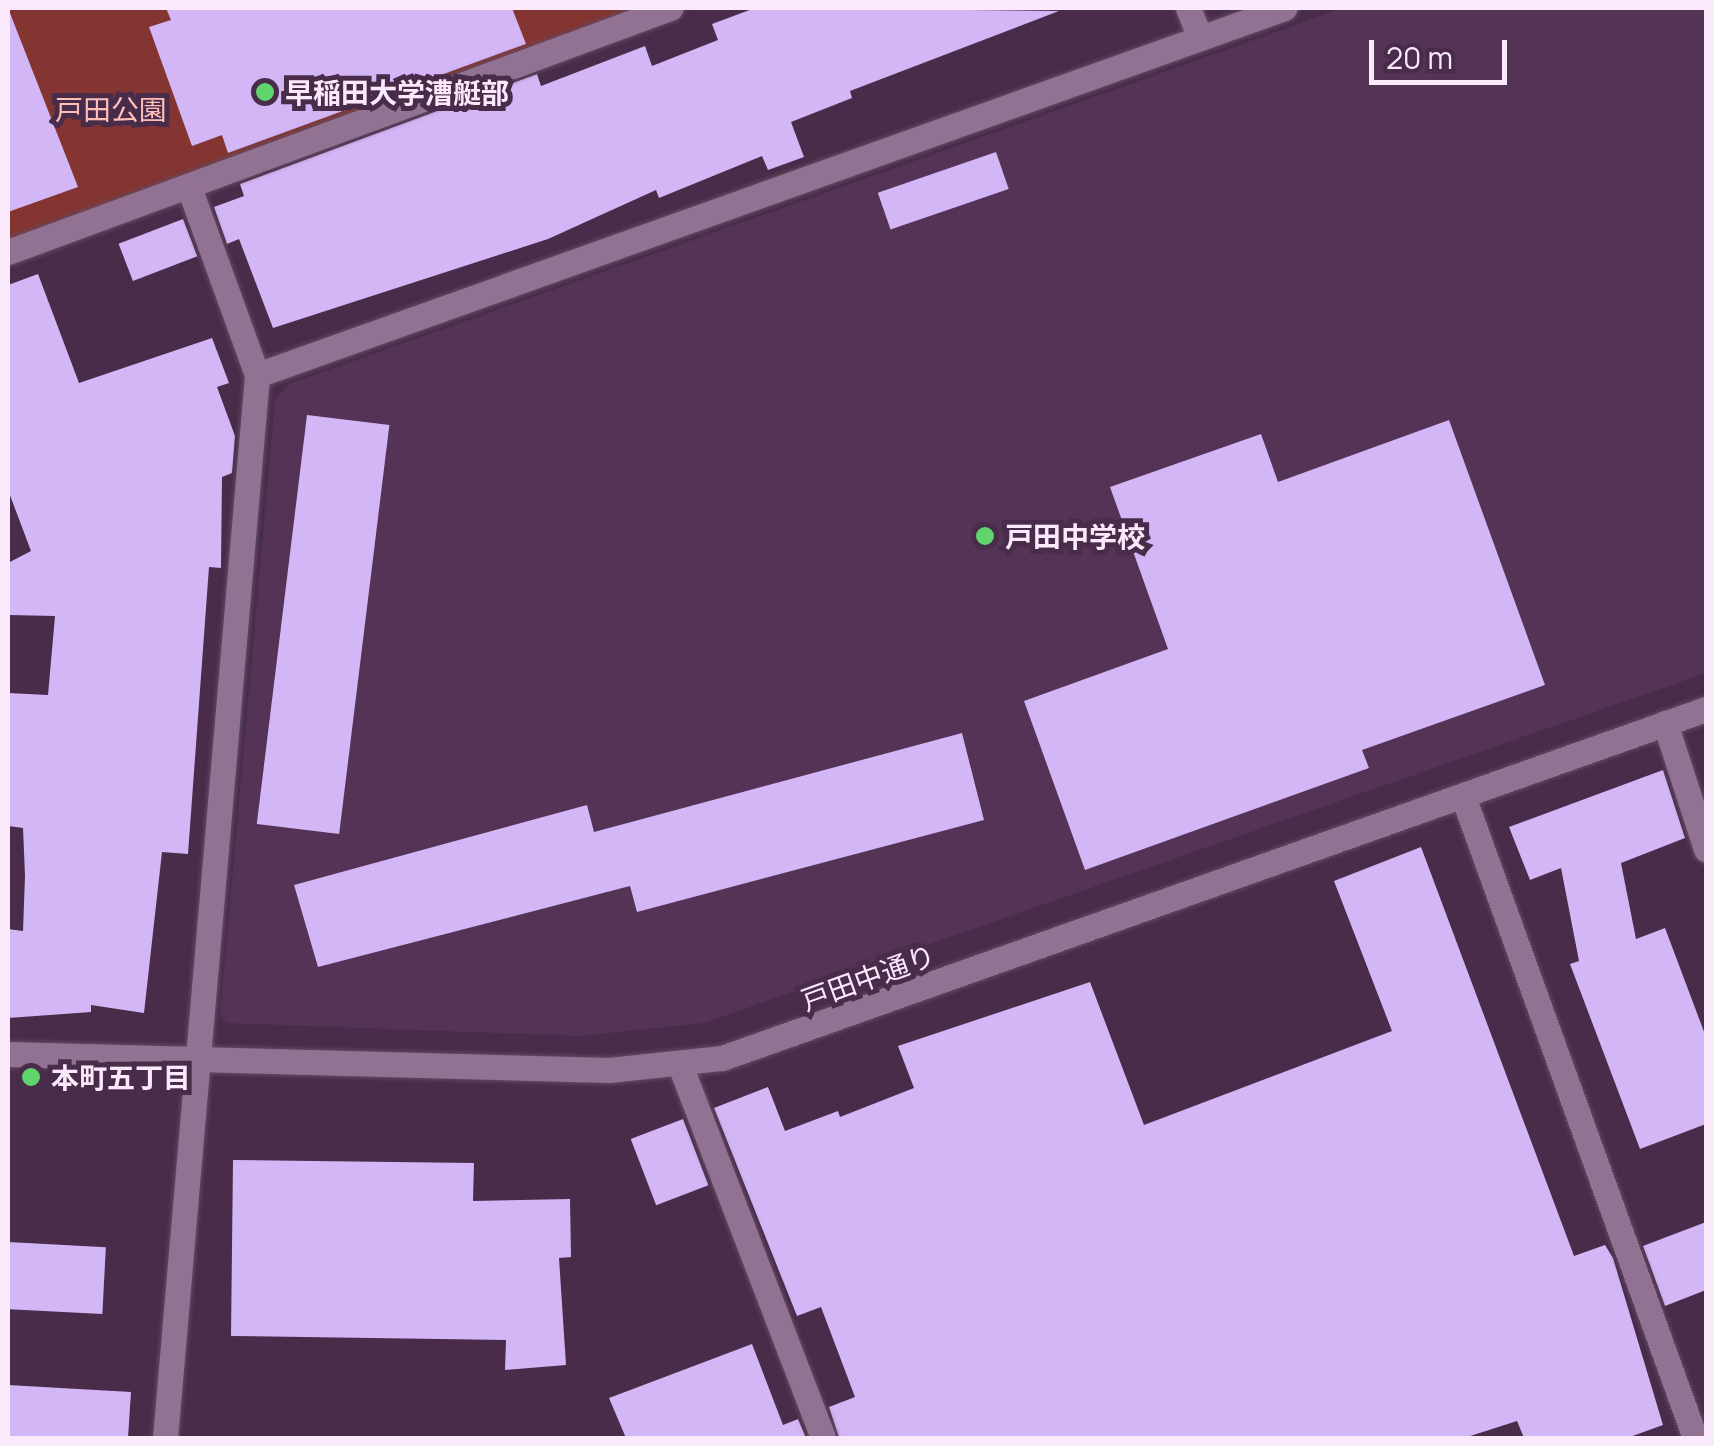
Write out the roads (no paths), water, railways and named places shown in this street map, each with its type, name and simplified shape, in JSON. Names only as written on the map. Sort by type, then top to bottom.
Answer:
[{"type":"street","points":[[8,252],[670,8]]},
{"type":"street","points":[[1188,8],[1200,38]]},
{"type":"street","points":[[257,375],[1284,8]]},
{"type":"street","points":[[165,1438],[257,375],[189,187]]},
{"type":"street","name":"戸田中通り","points":[[8,1054],[680,1065],[762,1047],[1706,709]]},
{"type":"street","points":[[1666,723],[1706,850]]},
{"type":"street","points":[[1462,796],[1695,1438]]},
{"type":"street","points":[[680,1065],[824,1438]]},
{"type":"place","name":"早稲田大学漕艇部","points":[[265,92]]},
{"type":"place","name":"戸田中学校","points":[[985,536]]},
{"type":"place","name":"本町五丁目","points":[[31,1077]]},
{"type":"park label","name":"戸田公園","points":[[111,109]]}]
